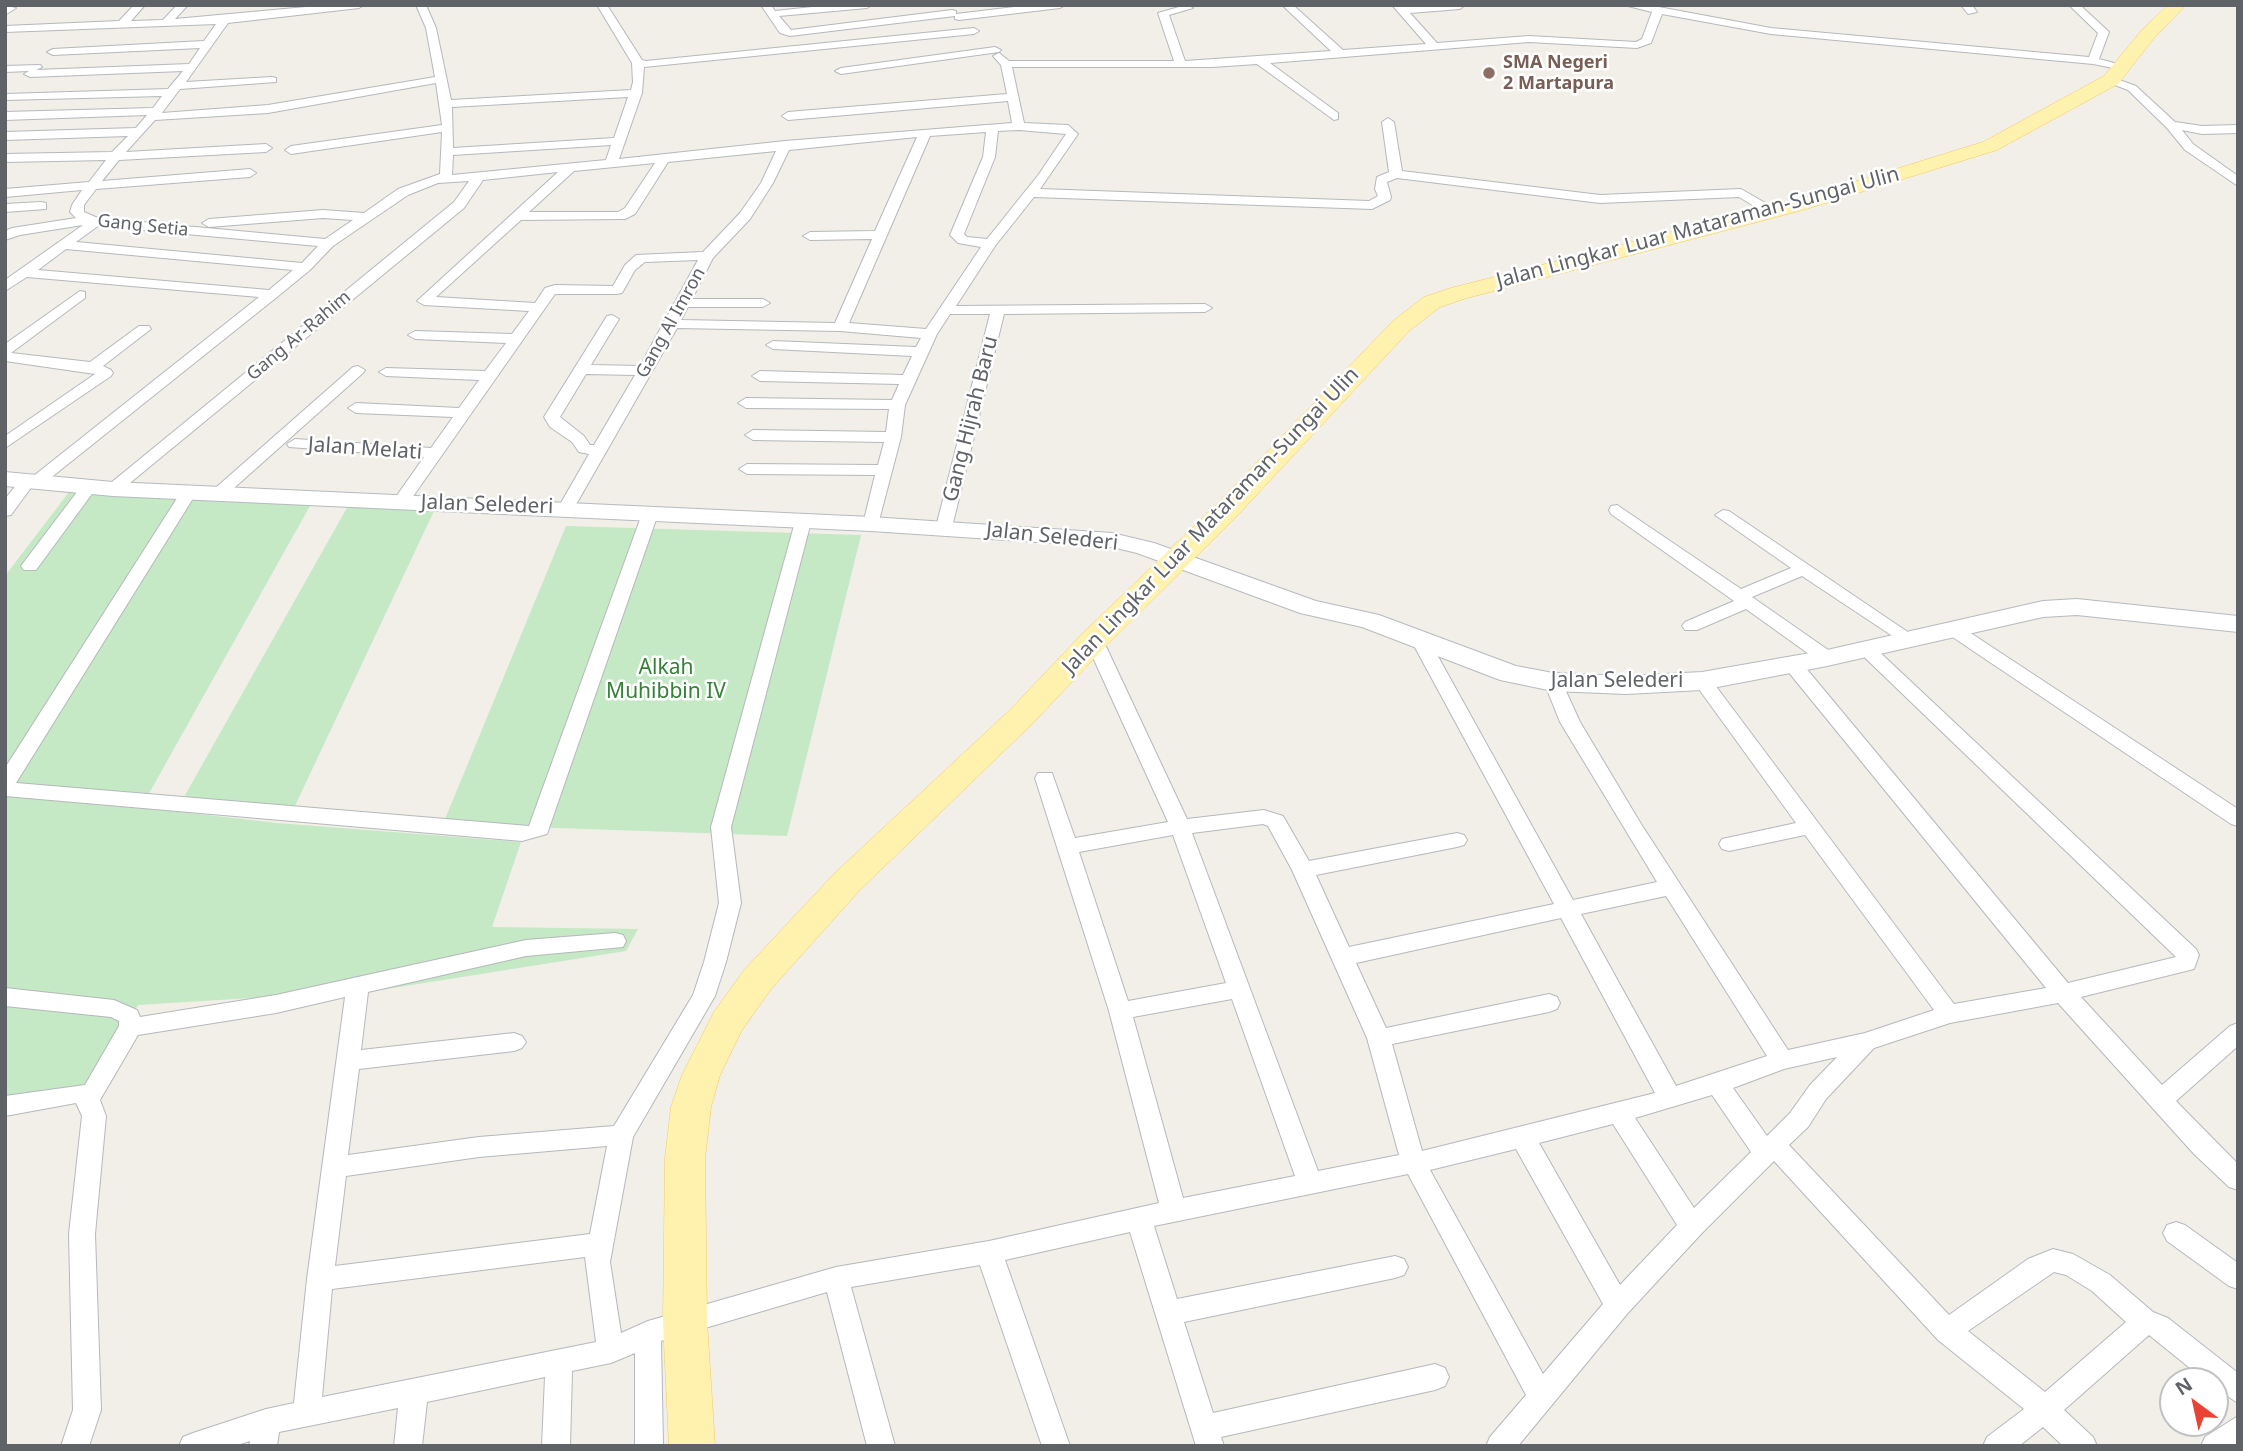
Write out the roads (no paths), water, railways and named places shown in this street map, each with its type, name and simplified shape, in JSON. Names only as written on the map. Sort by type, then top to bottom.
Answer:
[{"type":"main road","name":"Jalan Lingkar Luar Mataraman-Sungai Ulin","points":[[692,1446],[685,1322],[685,1157],[691,1107],[701,1075],[727,1022],[758,979],[847,882],[1021,716],[1094,640],[1177,560],[1401,326],[1432,302],[1774,212],[1990,146],[2117,73],[2148,34],[2178,5]]},
{"type":"street","points":[[134,5],[140,5]]},
{"type":"street","points":[[121,26],[140,5]]},
{"type":"street","points":[[165,24],[183,5]]},
{"type":"street","name":"Gang Setia","points":[[228,5],[209,44],[139,132],[115,156],[78,205],[79,215],[91,220],[157,228],[328,243]]},
{"type":"street","points":[[5,29],[219,21],[359,5]]},
{"type":"street","points":[[5,511],[23,480],[272,294],[305,267],[328,243],[403,192],[446,176],[446,104],[431,28],[421,5]]},
{"type":"street","points":[[603,5],[638,63],[639,82],[611,164]]},
{"type":"street","points":[[769,10],[867,5]]},
{"type":"street","points":[[941,5],[995,50],[1006,64],[1019,126]]},
{"type":"street","points":[[769,10],[784,31],[790,33],[1060,5]]},
{"type":"street","points":[[1287,5],[1342,55]]},
{"type":"street","points":[[1399,8],[1460,5]]},
{"type":"street","points":[[1629,5],[1771,31],[2093,61],[2117,73],[2144,102],[2172,125],[2189,147],[2238,182]]},
{"type":"street","points":[[2074,5],[2104,32],[2093,61]]},
{"type":"street","points":[[1181,64],[1163,13],[1188,8]]},
{"type":"street","points":[[1399,8],[1435,47]]},
{"type":"street","points":[[1006,64],[1260,61],[1529,39],[1637,45],[1647,41],[1658,11]]},
{"type":"street","points":[[5,96],[80,27]]},
{"type":"street","points":[[638,63],[974,31]]},
{"type":"street","points":[[53,52],[209,44]]},
{"type":"street","points":[[841,71],[995,50]]},
{"type":"street","points":[[1260,61],[1335,116]]},
{"type":"street","points":[[5,69],[33,71],[192,67]]},
{"type":"street","points":[[5,116],[268,109],[441,79]]},
{"type":"street","points":[[5,96],[175,89],[272,80]]},
{"type":"street","points":[[446,104],[636,93]]},
{"type":"street","points":[[788,116],[1013,97]]},
{"type":"street","points":[[1388,122],[1396,174]]},
{"type":"street","points":[[2172,125],[2202,130],[2238,129]]},
{"type":"street","points":[[990,244],[963,240],[957,235],[989,157],[993,127]]},
{"type":"street","points":[[439,180],[993,127],[1063,127],[1072,134],[1031,193],[990,244],[930,334],[897,405],[893,437],[871,524]]},
{"type":"street","points":[[290,150],[448,128]]},
{"type":"street","points":[[5,136],[139,132]]},
{"type":"street","points":[[840,327],[925,133]]},
{"type":"street","points":[[447,152],[618,141]]},
{"type":"street","name":"Gang Al Imron","points":[[566,509],[672,324],[707,256],[745,216],[767,183],[785,145]]},
{"type":"street","points":[[5,158],[115,156],[267,148]]},
{"type":"street","points":[[518,216],[621,216],[630,211],[663,160]]},
{"type":"street","points":[[539,307],[424,302],[570,168]]},
{"type":"street","points":[[5,182],[98,181],[250,173]]},
{"type":"street","points":[[1031,193],[1372,205],[1385,197],[1381,180],[1396,174],[1600,199],[1741,193],[1774,212]]},
{"type":"street","name":"Gang Ar-Rahim","points":[[30,566],[101,488],[458,205],[478,177]]},
{"type":"street","points":[[5,193],[98,181]]},
{"type":"street","points":[[5,208],[41,206]]},
{"type":"street","points":[[157,228],[323,214],[368,217]]},
{"type":"street","points":[[5,236],[17,231],[91,220]]},
{"type":"street","points":[[5,287],[91,220]]},
{"type":"street","points":[[810,236],[882,235]]},
{"type":"street","points":[[61,245],[305,267]]},
{"type":"street","points":[[401,501],[539,307],[555,289],[618,289],[630,268],[641,258],[707,256]]},
{"type":"street","points":[[26,273],[272,294]]},
{"type":"street","points":[[5,351],[80,295]]},
{"type":"street","points":[[682,303],[763,303]]},
{"type":"street","points":[[946,310],[1205,308]]},
{"type":"street","name":"Gang Hijrah Baru","points":[[944,527],[998,310]]},
{"type":"street","points":[[600,450],[585,449],[578,439],[556,424],[552,417],[612,319]]},
{"type":"street","points":[[672,324],[840,327],[930,334]]},
{"type":"street","points":[[93,367],[144,329]]},
{"type":"street","points":[[415,335],[516,339]]},
{"type":"street","points":[[773,345],[922,352]]},
{"type":"street","points":[[5,357],[93,367],[106,373],[5,443]]},
{"type":"street","points":[[582,369],[645,371]]},
{"type":"street","points":[[218,494],[358,370]]},
{"type":"street","points":[[386,372],[490,376]]},
{"type":"street","points":[[760,376],[909,380]]},
{"type":"street","points":[[746,403],[897,405]]},
{"type":"street","points":[[356,408],[464,413]]},
{"type":"street","points":[[753,435],[893,437]]},
{"type":"street","name":"Jalan Melati","points":[[295,444],[436,453]]},
{"type":"street","points":[[747,469],[885,470]]},
{"type":"street","name":"Jalan Selederi","points":[[23,480],[101,488],[382,503],[401,501],[944,527],[1112,540],[1309,607],[1370,621],[1510,674],[1553,682],[1626,685],[1702,681],[1827,658],[2043,608],[2077,607],[2238,624]]},
{"type":"street","points":[[5,784],[189,492]]},
{"type":"street","points":[[1617,510],[1827,658]]},
{"type":"street","points":[[5,789],[522,834],[534,832],[540,829],[650,514]]},
{"type":"street","points":[[1723,516],[1909,639]]},
{"type":"street","points":[[611,1351],[597,1262],[621,1135],[704,996],[715,962],[730,903],[721,827],[803,522]]},
{"type":"street","points":[[1691,626],[1803,569]]},
{"type":"street","points":[[1954,630],[2238,820]]},
{"type":"street","points":[[1094,640],[1180,827],[1310,1183]]},
{"type":"street","points":[[1421,642],[1670,1097]]},
{"type":"street","points":[[193,1446],[264,1434],[307,1413],[611,1351],[648,1333],[836,1278],[989,1252],[1174,1211],[1442,1157],[1619,1113],[1717,1084],[1782,1060],[1866,1042],[1949,1014],[2063,993],[2186,963],[2188,955],[1866,649]]},
{"type":"street","points":[[1793,665],[2063,993],[2203,1147],[2238,1180]]},
{"type":"street","points":[[1702,681],[1949,1014]]},
{"type":"street","points":[[1553,682],[1570,722],[1671,887],[1782,1060]]},
{"type":"street","points":[[1045,778],[1121,1011],[1174,1211]]},
{"type":"street","points":[[1069,847],[1180,827],[1264,817],[1276,821],[1303,870],[1380,1038],[1413,1161],[1540,1395]]},
{"type":"street","points":[[1729,844],[1810,827]]},
{"type":"street","points":[[1303,870],[1457,840]]},
{"type":"street","points":[[1343,957],[1671,887]]},
{"type":"street","points":[[131,1027],[276,1004],[526,948],[615,941]]},
{"type":"street","points":[[307,1413],[320,1279],[358,985]]},
{"type":"street","points":[[1121,1011],[1241,989]]},
{"type":"street","points":[[5,997],[114,1009],[129,1016],[131,1027],[88,1100]]},
{"type":"street","points":[[1380,1038],[1549,1003]]},
{"type":"street","points":[[2161,1100],[2238,1032]]},
{"type":"street","points":[[349,1061],[514,1042]]},
{"type":"street","points":[[1500,1446],[1540,1395],[1618,1306],[1692,1226],[1799,1120],[1818,1092],[1866,1042]]},
{"type":"street","points":[[1717,1084],[1770,1149],[1947,1331],[2044,1410],[2083,1446]]},
{"type":"street","points":[[5,1106],[80,1093],[88,1100],[94,1116],[82,1234],[87,1410],[75,1446]]},
{"type":"street","points":[[1619,1113],[1692,1226]]},
{"type":"street","points":[[335,1167],[479,1147],[621,1135]]},
{"type":"street","points":[[1522,1136],[1618,1306]]},
{"type":"street","points":[[1139,1220],[1207,1437],[1435,1377]]},
{"type":"street","points":[[2176,1233],[2238,1278]]},
{"type":"street","points":[[320,1279],[601,1244]]},
{"type":"street","points":[[989,1252],[1056,1446]]},
{"type":"street","points":[[1947,1331],[2037,1267],[2053,1259],[2073,1265],[2101,1283],[2145,1322],[2158,1326],[2238,1390]]},
{"type":"street","points":[[1168,1313],[1395,1266]]},
{"type":"street","points":[[836,1278],[881,1446]]},
{"type":"street","points":[[1997,1446],[2044,1410],[2145,1322]]},
{"type":"street","points":[[648,1333],[649,1446]]},
{"type":"street","points":[[556,1446],[559,1361]]},
{"type":"street","points":[[408,1446],[414,1391]]},
{"type":"street","points":[[2215,1446],[2238,1429]]},
{"type":"place","name":"SMA Negeri 2 Martapura","points":[[1489,73]]},
{"type":"park label","name":"Alkah Muhibbin IV","points":[[666,680]]}]
